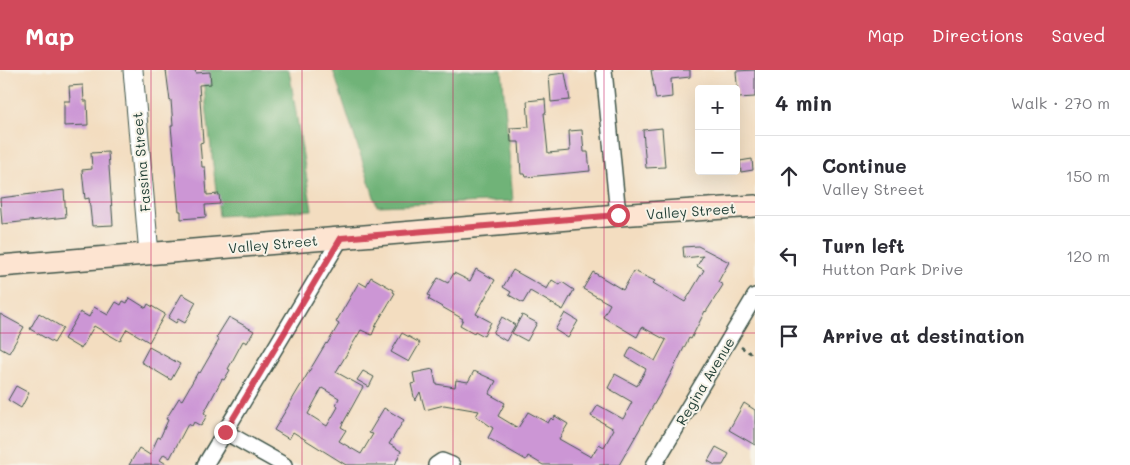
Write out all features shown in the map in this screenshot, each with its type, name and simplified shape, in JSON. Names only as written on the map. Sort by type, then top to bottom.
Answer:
[{"type":"main road","name":"Valley Street","points":[[0,266],[618,215],[755,206]]},
{"type":"street","name":"Fassina Street","points":[[134,70],[149,254]]},
{"type":"street","points":[[604,70],[618,215]]},
{"type":"street","points":[[205,465],[341,238]]},
{"type":"street","name":"Regina Avenue","points":[[654,465],[755,296]]},
{"type":"street","points":[[225,432],[284,465]]},
{"type":"street","points":[[436,465],[442,461],[452,465]]},
{"type":"path","points":[[729,340],[755,356]]},
{"type":"green space","points":[[202,70],[289,70],[312,210],[219,216]]},
{"type":"green space","points":[[333,70],[502,70],[513,201],[377,206]]},
{"type":"building","points":[[166,70],[195,70],[196,73],[210,72],[211,84],[199,85],[203,142],[200,143],[202,167],[205,167],[207,195],[219,194],[220,204],[205,205],[206,217],[181,219],[171,126],[173,126],[171,100]]},
{"type":"building","points":[[651,70],[690,70],[690,77],[671,79],[672,97],[656,99]]},
{"type":"building","points":[[755,70],[755,97],[740,98],[740,85],[737,85],[736,71]]},
{"type":"building","points":[[565,73],[570,100],[551,102],[549,75]]},
{"type":"building","points":[[83,85],[84,101],[87,101],[88,125],[64,126],[64,101],[70,101],[69,86]]},
{"type":"building","points":[[545,99],[546,113],[544,113],[548,153],[570,151],[569,131],[582,130],[584,152],[588,152],[590,171],[526,177],[525,174],[521,174],[519,142],[511,142],[510,128],[529,127],[527,101]]},
{"type":"building","points":[[662,128],[665,167],[646,168],[643,130]]},
{"type":"building","points":[[108,152],[113,225],[92,226],[89,198],[85,199],[82,170],[92,169],[91,153]]},
{"type":"building","points":[[752,159],[753,170],[741,172],[740,161]]},
{"type":"building","points":[[64,190],[66,217],[2,224],[0,198]]},
{"type":"building","points":[[698,246],[729,262],[718,282],[723,285],[705,311],[691,339],[689,338],[665,385],[619,465],[543,465],[528,456],[526,460],[488,438],[493,428],[476,416],[479,411],[444,405],[425,410],[420,392],[415,401],[411,384],[415,383],[413,373],[433,369],[436,384],[455,387],[456,380],[468,382],[474,371],[496,381],[489,394],[505,403],[498,416],[518,428],[528,412],[548,423],[555,416],[568,424],[559,439],[591,457],[599,444],[604,447],[614,429],[591,416],[598,405],[623,419],[632,402],[608,388],[615,374],[637,386],[646,369],[626,357],[631,347],[655,361],[666,340],[642,327],[637,337],[603,317],[610,304],[583,289],[593,272],[623,290],[634,271],[655,281],[653,283],[685,302],[704,270],[697,266],[703,256],[684,258],[683,247]]},
{"type":"building","points":[[476,269],[495,280],[476,314],[491,322],[484,336],[460,325],[463,319],[428,299],[430,296],[428,295],[438,278],[448,283],[454,273],[470,281]]},
{"type":"building","points":[[513,270],[547,289],[552,280],[560,285],[562,282],[574,290],[563,310],[530,291],[523,303],[509,295],[511,292],[503,287]]},
{"type":"building","points":[[371,277],[394,290],[393,292],[395,293],[372,335],[361,330],[336,372],[363,387],[341,427],[346,430],[339,441],[361,454],[373,434],[369,433],[384,408],[404,420],[389,444],[401,451],[395,465],[346,465],[293,432],[289,439],[274,430],[339,324],[336,322],[359,282],[366,286]],"holes":[[[322,388],[339,398],[336,405],[338,407],[327,426],[308,414]]]},
{"type":"building","points":[[182,294],[196,302],[185,323],[178,319],[176,323],[168,318]]},
{"type":"building","points":[[130,298],[146,308],[148,304],[165,314],[149,342],[127,329],[120,341],[94,326],[81,349],[64,339],[80,312],[89,317],[94,307],[108,315],[116,302],[121,305],[123,301],[127,303]]},
{"type":"building","points":[[39,313],[63,328],[54,343],[30,329]]},
{"type":"building","points":[[565,313],[578,321],[568,338],[555,330]]},
{"type":"building","points":[[0,314],[24,327],[9,353],[0,348]]},
{"type":"building","points":[[522,315],[537,323],[527,341],[512,333]]},
{"type":"building","points":[[229,317],[254,331],[247,343],[243,341],[228,369],[230,370],[224,380],[222,379],[204,413],[207,415],[201,426],[194,422],[192,426],[188,424],[170,458],[164,454],[160,460],[168,465],[129,465],[139,448],[150,455],[168,420],[166,419],[179,398],[182,400],[198,372],[200,373],[219,340],[216,338]]},
{"type":"building","points":[[502,317],[515,325],[506,341],[493,333]]},
{"type":"building","points":[[402,333],[420,343],[409,362],[391,352]]},
{"type":"building","points":[[149,347],[180,364],[171,380],[141,362]]},
{"type":"building","points":[[363,371],[374,377],[369,387],[357,380]]},
{"type":"building","points":[[16,386],[29,393],[21,408],[8,400]]},
{"type":"building","points":[[744,403],[755,410],[755,445],[729,430]]},
{"type":"building","points":[[716,447],[729,454],[723,465],[715,465],[708,461]]},
{"type":"route","points":[[225,432],[341,238],[618,215]]}]
